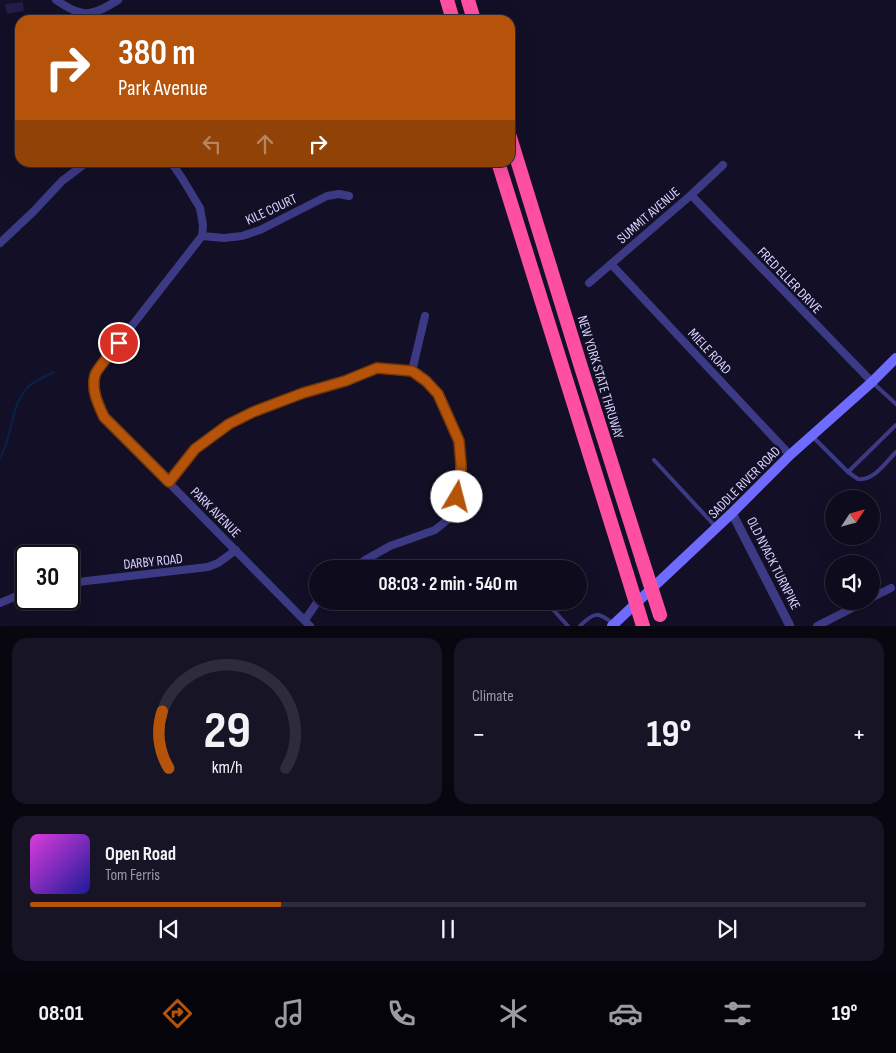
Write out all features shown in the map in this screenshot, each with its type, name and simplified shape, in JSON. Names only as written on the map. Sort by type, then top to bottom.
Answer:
[{"type":"highway","points":[[447,0],[452,15]]},
{"type":"highway","points":[[468,0],[472,15]]},
{"type":"highway","name":"NEW YORK STATE THRUWAY","points":[[515,153],[662,620]]},
{"type":"highway","points":[[500,167],[643,626]]},
{"type":"main road","name":"SADDLE RIVER ROAD","points":[[613,625],[732,514],[790,455],[872,382],[896,358]]},
{"type":"street","points":[[56,0],[74,11],[89,14],[105,9],[118,0]]},
{"type":"street","name":"SUMMIT AVENUE","points":[[589,283],[723,165]]},
{"type":"street","points":[[0,243],[62,181],[80,167]]},
{"type":"street","points":[[174,167],[200,208],[203,225],[202,236]]},
{"type":"street","name":"KILE COURT","points":[[202,236],[224,238],[242,236],[260,230],[327,196],[339,194],[349,196]]},
{"type":"street","name":"FRED ELLER DRIVE","points":[[691,195],[872,382]]},
{"type":"street","name":"PARK AVENUE","points":[[202,236],[95,373],[94,390],[98,405],[104,417],[307,623]]},
{"type":"street","name":"MIELE ROAD","points":[[611,264],[790,455]]},
{"type":"street","points":[[412,371],[424,316]]},
{"type":"street","points":[[169,482],[195,449],[229,424],[253,412],[303,393],[345,381],[377,368],[412,371],[426,381],[438,394],[459,441],[461,479],[457,497],[451,517],[436,530],[390,546],[365,560]]},
{"type":"street","name":"OLD NYACK TURNPIKE","points":[[732,514],[790,626]]},
{"type":"street","name":"DARBY ROAD","points":[[80,582],[208,567],[218,563],[236,550]]},
{"type":"street","points":[[880,594],[892,588]]},
{"type":"street","points":[[0,602],[15,596]]},
{"type":"street","points":[[307,623],[314,610]]},
{"type":"street","points":[[817,626],[848,610]]},
{"type":"lane","points":[[872,382],[896,404]]},
{"type":"lane","points":[[848,472],[896,425]]},
{"type":"lane","points":[[812,436],[848,472],[858,479],[868,479],[874,475],[896,452]]},
{"type":"lane","points":[[654,460],[717,528]]},
{"type":"lane","points":[[553,610],[568,626]]},
{"type":"lane","points":[[580,626],[589,617],[596,614],[604,616],[613,625]]},
{"type":"building","points":[[23,2],[24,11],[7,14],[5,4]]},
{"type":"waterway","points":[[0,458],[21,396],[33,383],[54,372]]},
{"type":"route","points":[[119,343],[95,373],[94,390],[98,405],[104,417],[169,482],[195,449],[229,424],[253,412],[303,393],[345,381],[377,368],[412,371],[426,381],[438,394],[459,441],[461,479],[457,497]]}]
